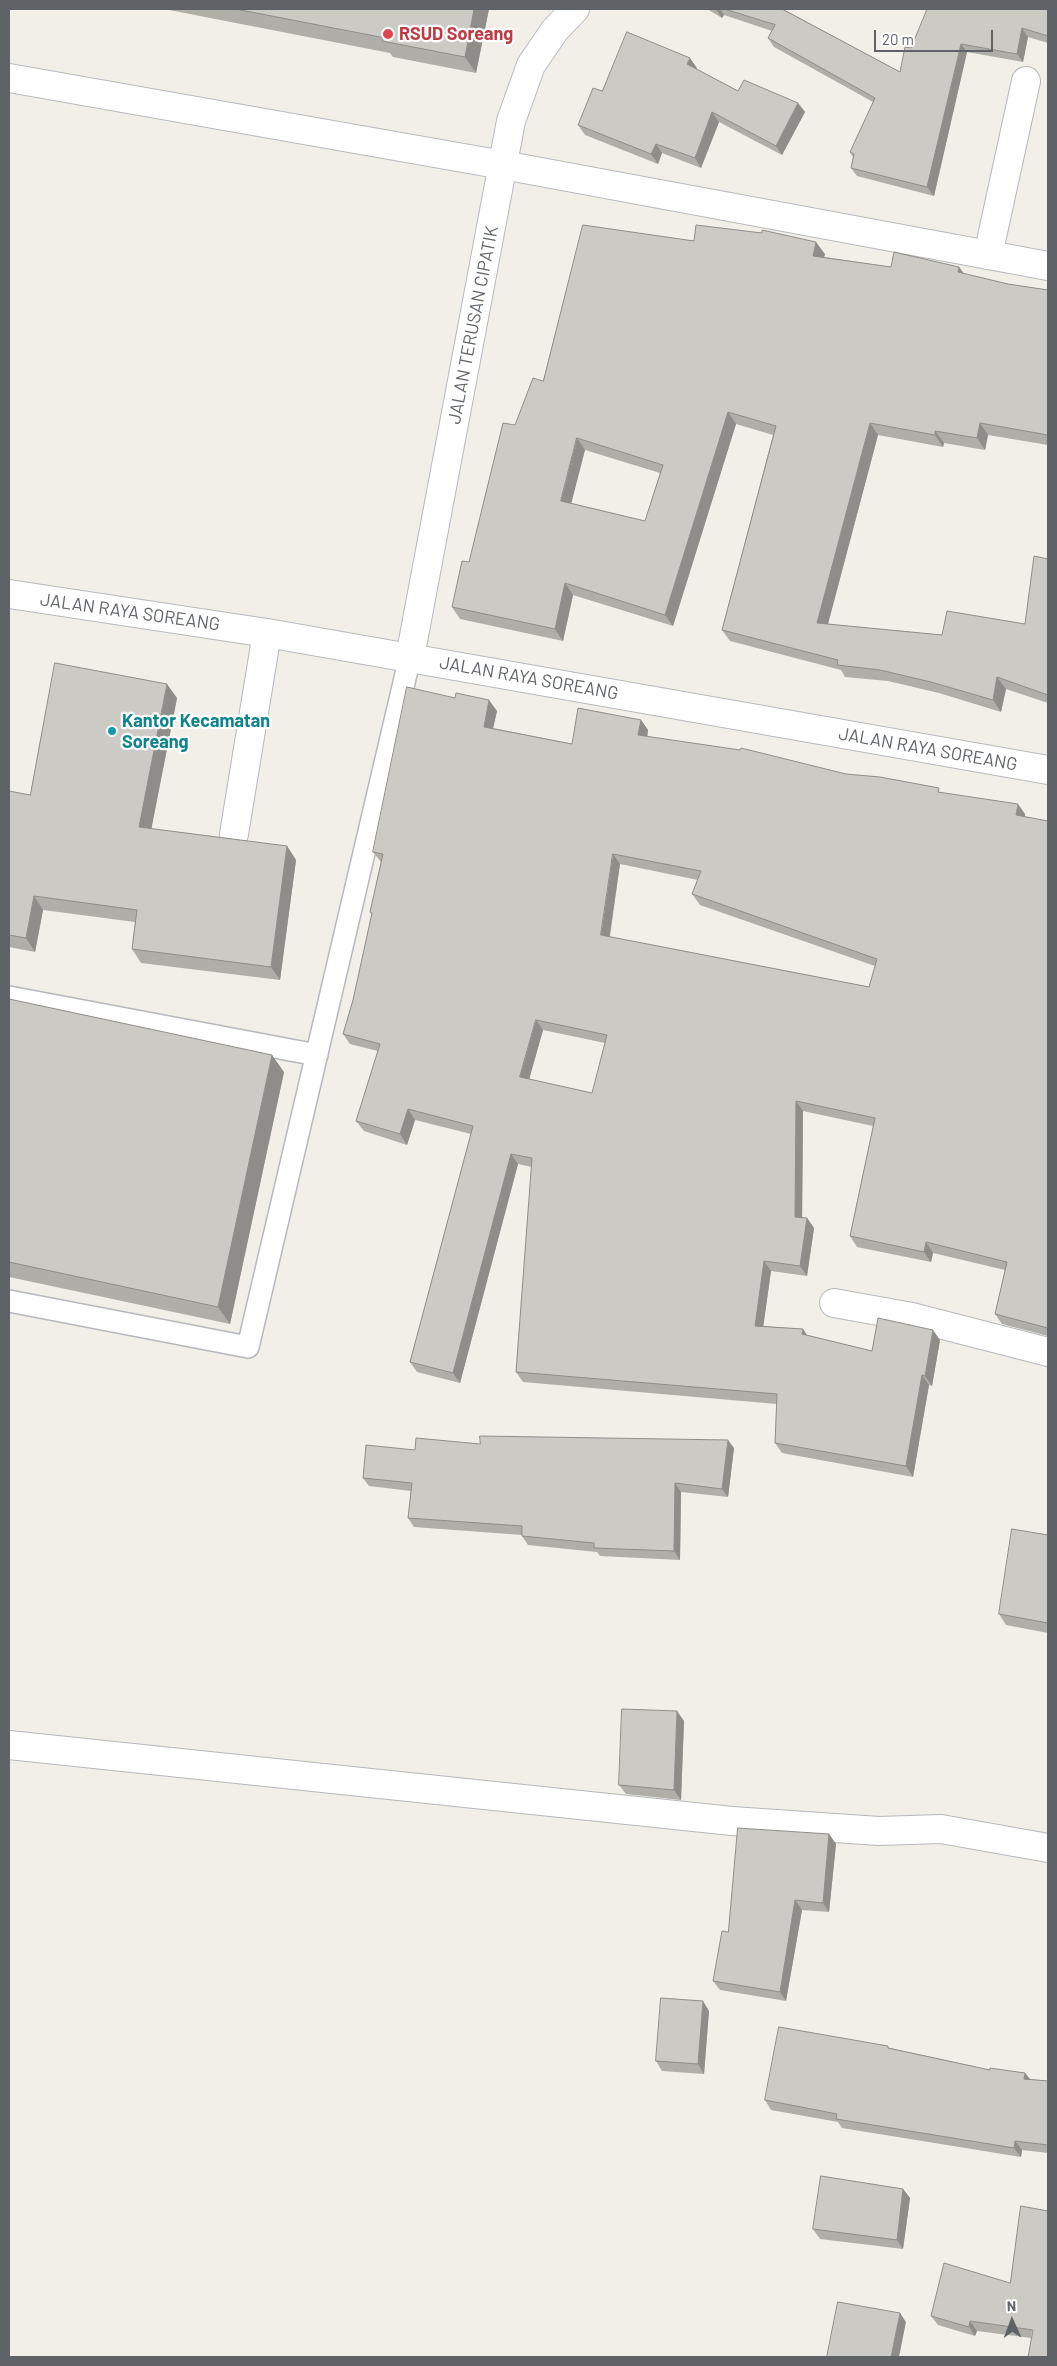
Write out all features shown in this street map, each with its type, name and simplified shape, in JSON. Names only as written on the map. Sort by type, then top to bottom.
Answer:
[{"type":"main road","name":"JALAN TERUSAN CIPATIK","points":[[410,657],[512,122],[530,65],[555,30],[575,9]]},
{"type":"main road","points":[[9,78],[503,165],[1048,266]]},
{"type":"main road","points":[[988,255],[1026,80]]},
{"type":"main road","name":"JALAN RAYA SOREANG","points":[[9,594],[267,633],[410,657],[1048,770]]},
{"type":"main road","points":[[234,834],[267,633]]},
{"type":"main road","points":[[834,1303],[912,1317],[1048,1352]]},
{"type":"main road","points":[[9,1744],[741,1821],[879,1830],[941,1829],[1048,1848]]},
{"type":"lane","points":[[9,1301],[248,1347],[410,657]]},
{"type":"lane","points":[[9,997],[317,1055]]},
{"type":"building","points":[[236,9],[474,9],[465,57],[382,41],[383,38]]},
{"type":"building","points":[[725,9],[782,9],[900,72],[905,47],[911,48],[927,9],[1048,9],[1048,36],[1022,28],[1017,54],[961,44],[927,187],[851,168],[854,154],[850,152],[875,98],[768,38],[775,25]]},
{"type":"building","points":[[627,32],[690,58],[687,64],[738,91],[744,80],[798,103],[776,146],[712,112],[695,158],[656,144],[651,154],[578,125],[593,88],[602,91]]},
{"type":"building","points":[[583,225],[694,241],[696,225],[762,233],[762,230],[816,242],[813,256],[891,267],[894,252],[959,267],[958,272],[1008,284],[1048,290],[1048,435],[980,423],[977,438],[935,431],[935,435],[870,423],[817,623],[942,635],[947,611],[1025,624],[1034,556],[1048,559],[1048,695],[997,677],[993,700],[880,670],[837,665],[838,660],[722,630],[776,426],[728,412],[665,615],[565,583],[555,629],[452,607],[462,561],[469,562],[503,423],[515,425],[533,378],[543,381]],"holes":[[[577,438],[663,465],[645,521],[561,501]]]},
{"type":"building","points":[[55,663],[167,684],[139,827],[287,846],[271,967],[132,949],[137,910],[34,896],[26,938],[9,935],[9,791],[30,795]]},
{"type":"building","points":[[407,687],[455,698],[456,693],[489,700],[484,727],[572,744],[578,708],[641,720],[638,735],[740,750],[741,748],[846,774],[880,777],[939,788],[938,792],[1018,804],[1016,815],[1048,821],[1048,1328],[995,1314],[1007,1262],[926,1242],[924,1252],[850,1236],[875,1118],[796,1101],[795,1217],[807,1218],[800,1266],[764,1261],[755,1326],[803,1329],[802,1334],[872,1351],[878,1318],[933,1330],[925,1376],[922,1375],[906,1466],[775,1443],[777,1394],[516,1372],[532,1158],[511,1154],[453,1373],[410,1362],[473,1126],[408,1109],[400,1134],[356,1121],[380,1044],[343,1034],[353,1000],[383,854],[373,852]],"holes":[[[613,854],[701,871],[692,894],[877,959],[869,987],[601,935]],[[536,1020],[607,1035],[592,1093],[520,1077]]]},
{"type":"building","points":[[9,999],[272,1055],[218,1307],[9,1262]]},
{"type":"building","points":[[480,1436],[728,1440],[722,1489],[675,1483],[674,1551],[594,1548],[594,1543],[522,1536],[522,1526],[408,1518],[412,1483],[363,1478],[366,1445],[415,1450],[416,1438],[480,1444]]},
{"type":"building","points":[[1012,1529],[1048,1535],[1048,1623],[999,1614]]},
{"type":"building","points":[[622,1709],[677,1711],[674,1790],[619,1785]]},
{"type":"building","points":[[738,1828],[829,1834],[823,1903],[795,1900],[780,1992],[713,1981],[722,1931],[728,1932]]},
{"type":"building","points":[[661,1998],[703,2001],[698,2064],[656,2061]]},
{"type":"building","points":[[779,2027],[888,2046],[888,2048],[990,2070],[990,2068],[1025,2073],[1024,2079],[1048,2081],[1048,2145],[1015,2141],[1014,2148],[836,2119],[837,2114],[765,2100]]},
{"type":"building","points":[[821,2176],[903,2189],[897,2240],[813,2229]]},
{"type":"building","points":[[1021,2206],[1048,2211],[1048,2357],[1028,2357],[1033,2330],[970,2321],[969,2327],[931,2316],[944,2263],[1010,2283]]},
{"type":"building","points":[[838,2302],[900,2313],[891,2357],[827,2357]]},
{"type":"place","name":"RSUD Soreang","points":[[388,34]]},
{"type":"place","name":"Kantor Kecamatan Soreang","points":[[112,731]]}]
